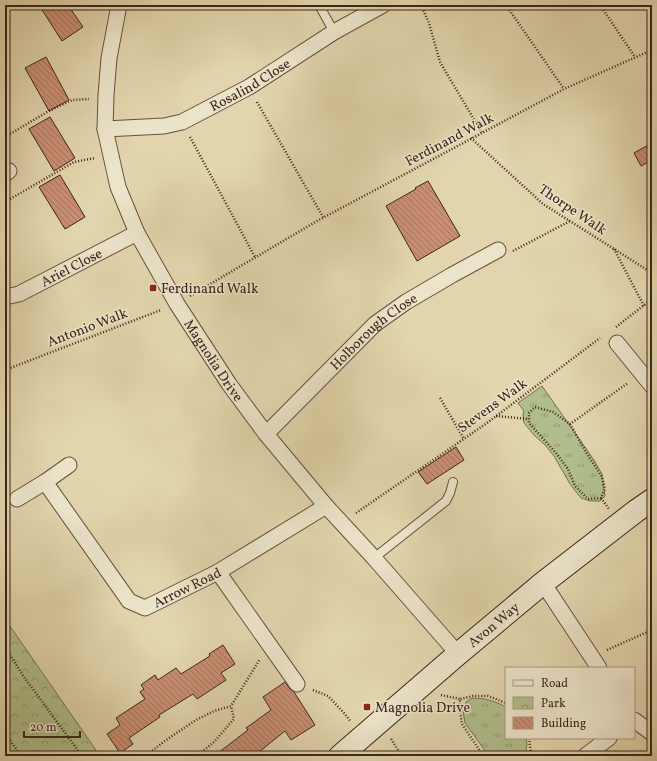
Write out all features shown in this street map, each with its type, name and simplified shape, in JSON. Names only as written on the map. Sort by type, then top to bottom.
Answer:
[{"type":"street","name":"Magnolia Drive","points":[[119,5],[109,58],[106,98],[106,129],[118,187],[137,233],[177,304],[229,384],[266,434],[326,506],[374,558],[458,654]]},
{"type":"street","name":"Rosalind Close","points":[[106,129],[164,126],[182,122],[249,87],[334,32],[383,5]]},
{"type":"street","name":"Ariel Close","points":[[5,297],[19,294],[137,233]]},
{"type":"street","name":"Holborough Close","points":[[266,434],[375,324],[406,302],[498,250]]},
{"type":"street","points":[[615,336],[652,386]]},
{"type":"street","points":[[17,499],[69,465]]},
{"type":"street","name":"Arrow Road","points":[[45,482],[129,601],[145,608],[218,572],[326,506]]},
{"type":"street","name":"Avon Way","points":[[340,756],[543,583],[652,500]]},
{"type":"street","points":[[218,572],[297,684]]},
{"type":"street","points":[[543,583],[595,662]]},
{"type":"street","points":[[635,721],[652,733]]},
{"type":"street","points":[[585,756],[608,739]]},
{"type":"lane","points":[[319,5],[334,32]]},
{"type":"lane","points":[[374,558],[446,501],[453,482]]},
{"type":"path","points":[[421,5],[429,23],[440,62],[482,133]]},
{"type":"path","points":[[506,5],[564,89]]},
{"type":"path","points":[[600,5],[635,57]]},
{"type":"path","name":"Ferdinand Walk","points":[[177,304],[323,217],[564,89],[652,50]]},
{"type":"path","points":[[249,87],[323,217]]},
{"type":"path","points":[[5,137],[47,112],[72,100],[106,98]]},
{"type":"path","points":[[182,122],[255,257]]},
{"type":"path","name":"Thorpe Walk","points":[[471,138],[543,204],[652,273]]},
{"type":"path","points":[[5,202],[74,162],[111,155]]},
{"type":"path","points":[[498,250],[505,256],[570,221]]},
{"type":"path","points":[[613,248],[644,306]]},
{"type":"path","points":[[615,336],[652,299]]},
{"type":"path","name":"Antonio Walk","points":[[5,370],[177,304]]},
{"type":"path","name":"Stevens Walk","points":[[341,523],[464,439],[600,338]]},
{"type":"path","points":[[570,424],[642,373]]},
{"type":"path","points":[[440,398],[464,439]]},
{"type":"path","points":[[535,407],[554,412],[570,424],[602,477],[605,489],[601,498],[588,499],[575,486],[568,469],[546,441],[529,423],[529,413],[535,407]]},
{"type":"path","points":[[496,416],[529,419]]},
{"type":"path","points":[[595,662],[652,630]]},
{"type":"path","points":[[145,756],[196,720],[214,711],[231,706],[269,644]]},
{"type":"path","points":[[5,647],[24,677],[82,756]]},
{"type":"path","points":[[328,696],[344,712]]},
{"type":"path","points":[[486,756],[480,751],[462,724],[460,699],[473,696],[488,696],[505,703]]},
{"type":"path","points":[[198,756],[214,742],[234,719],[231,706]]},
{"type":"path","points":[[5,733],[21,756]]},
{"type":"path","points":[[529,739],[530,756]]},
{"type":"green space","points":[[542,386],[594,460],[602,474],[605,496],[600,501],[590,501],[581,498],[570,484],[554,456],[524,423],[524,411],[518,403]]},
{"type":"green space","points":[[5,619],[100,756],[5,756]]},
{"type":"green space","points":[[472,698],[481,699],[489,700],[505,706],[505,739],[526,739],[525,756],[489,756],[465,723],[463,711],[466,702]]},
{"type":"building","points":[[39,5],[68,5],[83,27],[62,41]]},
{"type":"building","points":[[46,57],[69,100],[49,111],[25,68]]},
{"type":"building","points":[[50,117],[75,158],[54,171],[29,129]]},
{"type":"building","points":[[652,143],[652,160],[641,166],[634,153]]},
{"type":"building","points":[[60,175],[85,217],[65,229],[39,187]]},
{"type":"building","points":[[428,181],[460,236],[417,261],[386,206]]},
{"type":"building","points":[[456,447],[464,460],[427,484],[418,472]]},
{"type":"building","points":[[223,645],[235,664],[221,673],[226,680],[197,699],[193,694],[159,715],[160,717],[129,738],[133,744],[120,753],[107,734],[120,725],[116,718],[145,699],[140,692],[144,689],[141,685],[155,675],[158,680],[176,668],[181,674],[210,656],[209,654]]},
{"type":"building","points":[[285,682],[294,692],[315,725],[291,740],[285,731],[254,756],[214,756],[248,730],[246,728],[271,710],[263,697]]},
{"type":"place","name":"Ferdinand Walk","points":[[153,288]]},
{"type":"place","name":"Magnolia Drive","points":[[367,707]]}]
